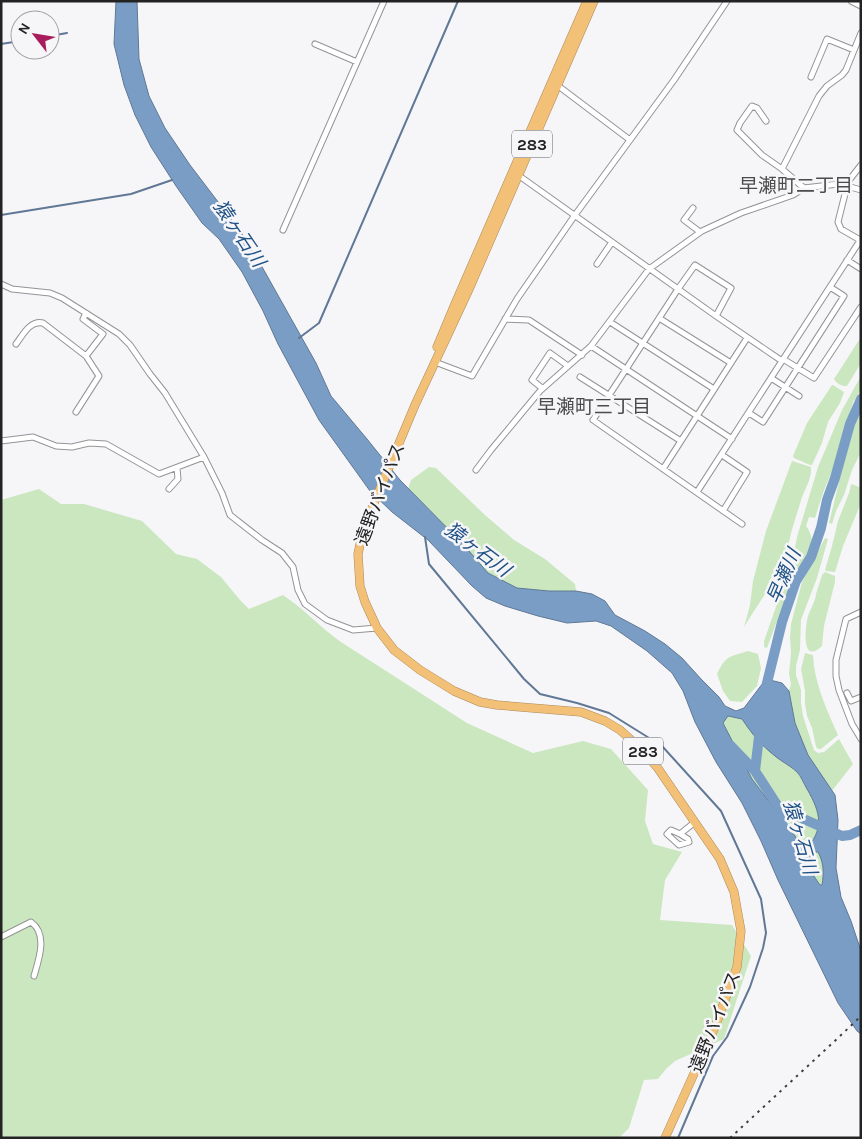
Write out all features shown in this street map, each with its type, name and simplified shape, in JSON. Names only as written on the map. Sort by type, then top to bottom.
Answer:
[{"type":"highway","name":"遠野バイパス","points":[[415,405],[455,304],[587,1]]},
{"type":"highway","name":"遠野バイパス","points":[[594,1],[470,287],[415,405],[372,509],[362,536],[358,554],[360,586],[377,628],[394,650],[420,670],[454,691],[480,702],[498,705],[581,712],[606,721],[620,730],[657,767],[720,858],[734,892],[742,931],[737,967],[715,1028],[666,1138]]},
{"type":"street","points":[[283,230],[384,1]]},
{"type":"street","points":[[435,362],[472,376],[517,299],[575,215],[674,80],[727,1]]},
{"type":"street","points":[[851,1],[861,6]]},
{"type":"street","points":[[782,169],[819,96],[827,86],[842,75],[861,33]]},
{"type":"street","points":[[811,77],[827,39],[854,50]]},
{"type":"street","points":[[315,44],[357,62]]},
{"type":"street","points":[[557,86],[630,140]]},
{"type":"street","points":[[766,121],[757,108],[752,106],[737,130],[762,155],[804,188]]},
{"type":"street","points":[[697,492],[860,239],[841,229],[838,222],[847,184],[861,164]]},
{"type":"street","points":[[518,175],[747,338],[814,378],[861,307]]},
{"type":"street","points":[[476,470],[542,388],[591,346],[649,269],[700,232],[741,213],[793,196],[804,188],[847,184],[861,190]]},
{"type":"street","points":[[693,208],[684,220],[700,232]]},
{"type":"street","points":[[597,264],[612,242]]},
{"type":"street","points":[[847,260],[861,269]]},
{"type":"street","points":[[716,316],[731,288],[695,265],[594,420],[742,524]]},
{"type":"street","points":[[1,284],[12,289],[50,294],[62,298],[119,334],[130,345],[165,394],[204,457],[222,492],[230,515],[282,553],[293,567],[298,590],[304,604],[327,620],[353,630],[377,628]]},
{"type":"street","points":[[749,412],[763,422],[786,387],[844,296],[830,287]]},
{"type":"street","points":[[86,313],[83,319],[103,334],[86,356]]},
{"type":"street","points":[[659,318],[731,363]]},
{"type":"street","points":[[505,319],[529,320],[582,355]]},
{"type":"street","points":[[16,344],[31,325],[38,322],[43,323],[86,356],[99,376],[76,412]]},
{"type":"street","points":[[610,322],[714,389]]},
{"type":"street","points":[[663,469],[747,338]]},
{"type":"street","points":[[591,346],[732,439]]},
{"type":"street","points":[[542,388],[532,380],[550,353],[568,366]]},
{"type":"street","points":[[580,377],[681,441]]},
{"type":"street","points":[[771,378],[800,396]]},
{"type":"street","points":[[1,442],[33,438],[56,446],[72,447],[89,443],[106,444],[159,474],[204,457]]},
{"type":"street","points":[[722,455],[747,472],[723,510]]},
{"type":"street","points":[[169,489],[178,478],[176,468]]},
{"type":"street","points":[[861,612],[846,619],[836,660],[836,676],[839,690],[852,724],[861,739]]},
{"type":"street","points":[[847,693],[851,701],[861,697]]},
{"type":"street","points":[[680,834],[695,822]]},
{"type":"street","points":[[1,937],[31,922],[36,925],[41,946],[34,976]]},
{"type":"green space","points":[[861,337],[861,363],[847,386],[841,385],[834,379]]},
{"type":"green space","points":[[861,376],[861,390],[853,402],[840,451],[815,518],[809,517],[806,526],[812,542],[810,549],[793,579],[767,648],[764,647],[764,641],[792,561],[797,537],[818,467],[842,410]]},
{"type":"green space","points":[[832,385],[844,392],[840,403],[828,422],[822,443],[812,465],[810,465],[793,456],[807,423]]},
{"type":"green space","points":[[861,410],[861,452],[852,470],[832,524],[829,523],[851,433]]},
{"type":"green space","points":[[792,461],[811,467],[809,481],[791,533],[785,560],[779,573],[744,627],[750,605],[753,581],[766,531]]},
{"type":"green space","points":[[429,467],[436,468],[514,540],[545,559],[575,584],[576,591],[517,588],[488,573],[463,544],[408,489],[411,480]]},
{"type":"green space","points":[[852,484],[861,488],[861,503],[843,546],[835,572],[826,571],[838,521]]},
{"type":"green space","points":[[39,489],[61,504],[84,504],[142,521],[176,554],[197,559],[221,577],[249,609],[283,595],[341,642],[467,723],[533,753],[583,741],[611,749],[648,790],[645,821],[653,844],[682,852],[665,880],[660,920],[732,925],[751,956],[724,1039],[675,1061],[658,1079],[644,1080],[629,1128],[619,1138],[1,1138],[1,500]]},
{"type":"green space","points":[[825,538],[828,539],[817,578],[801,620],[800,650],[796,675],[801,690],[803,716],[814,750],[818,753],[824,752],[839,739],[853,764],[832,791],[808,755],[795,723],[789,691],[791,684],[789,674],[791,624],[802,582]]},
{"type":"green space","points":[[825,572],[835,576],[835,582],[824,626],[822,646],[815,651],[811,651],[806,643],[807,621],[822,575]]},
{"type":"green space","points":[[748,651],[758,654],[761,668],[757,686],[742,702],[730,701],[723,691],[717,674],[726,660],[736,654]]},
{"type":"green space","points":[[805,653],[813,655],[818,686],[838,735],[821,749],[816,747],[805,704],[801,669]]},
{"type":"green space","points":[[728,716],[742,719],[770,752],[795,770],[801,778],[816,806],[819,821],[815,836],[804,851],[752,779],[723,722]]},
{"type":"green space","points":[[815,852],[818,852],[822,864],[823,881],[820,886],[811,869],[811,862]]},
{"type":"water","points":[[116,1],[137,1],[139,59],[149,96],[165,128],[190,165],[241,232],[316,363],[331,396],[400,480],[463,544],[488,573],[517,588],[576,591],[592,594],[605,601],[615,615],[645,631],[682,658],[719,697],[725,706],[736,711],[744,708],[766,679],[782,683],[789,691],[795,723],[808,755],[835,795],[838,820],[836,868],[841,897],[861,951],[861,1034],[838,1003],[742,803],[716,762],[695,722],[683,691],[672,673],[647,651],[611,626],[596,621],[567,623],[505,606],[486,598],[428,540],[392,512],[370,491],[319,420],[242,272],[219,239],[202,223],[151,147],[135,115],[124,85],[114,44]],"holes":[[[728,716],[742,719],[761,743],[795,770],[801,778],[812,798],[819,821],[815,836],[804,851],[752,779],[723,723]],[[815,852],[818,852],[822,864],[822,885],[820,885],[811,869],[811,862]]]},
{"type":"waterway","points":[[299,338],[319,323],[458,1]]},
{"type":"waterway","points":[[60,34],[67,33]]},
{"type":"waterway","points":[[1,44],[10,43]]},
{"type":"waterway","points":[[1,215],[131,194],[172,180]]},
{"type":"waterway","name":"早瀬川","points":[[765,691],[782,622],[796,581],[811,557],[850,424],[861,399]]},
{"type":"waterway","points":[[425,537],[429,564],[524,679],[540,694],[609,713],[662,746],[721,811],[761,899],[766,933],[750,987],[727,1037],[713,1056],[678,1138]]},
{"type":"waterway","name":"早瀬川","points":[[755,771],[760,728]]},
{"type":"waterway","name":"猿ヶ石川","points":[[730,745],[755,771],[779,808],[784,831]]},
{"type":"waterway","points":[[779,808],[842,836],[861,830]]},
{"type":"railway","points":[[730,1138],[861,1016]]},
{"type":"district","name":"早瀬町二丁目","points":[[796,185]]},
{"type":"district","name":"早瀬町三丁目","points":[[594,406]]}]
